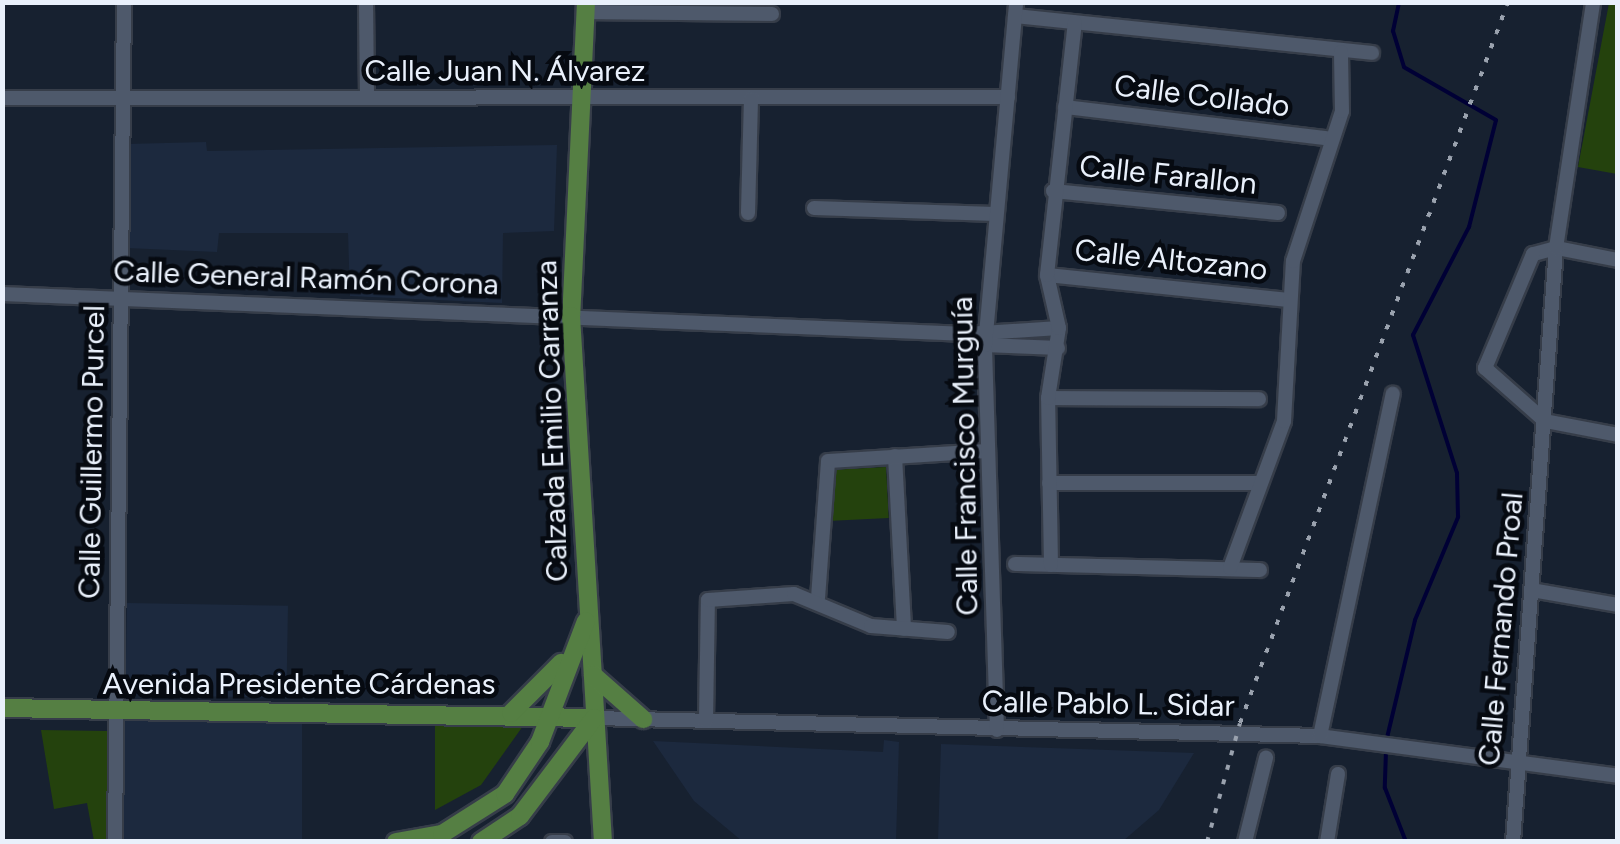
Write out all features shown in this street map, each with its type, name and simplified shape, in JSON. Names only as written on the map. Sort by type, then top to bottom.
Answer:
[{"type":"main road","name":"Calzada Emilio Carranza","points":[[586,7],[571,316],[586,621],[603,842]]},
{"type":"main road","points":[[396,842],[442,834],[505,794],[549,716],[570,650],[586,621]]},
{"type":"main road","points":[[511,713],[570,650]]},
{"type":"main road","points":[[593,675],[642,719]]},
{"type":"main road","name":"Avenida Presidente Cárdenas","points":[[2,708],[511,713],[594,718]]},
{"type":"main road","points":[[481,842],[520,816],[594,718]]},
{"type":"street","name":"Calle Guillermo Purcel","points":[[115,842],[124,2]]},
{"type":"street","points":[[366,2],[367,97]]},
{"type":"street","name":"Calle Fernando Proal","points":[[1513,842],[1556,248],[1593,2]]},
{"type":"street","points":[[586,7],[747,8],[772,14]]},
{"type":"street","points":[[1016,9],[1075,23],[1372,53]]},
{"type":"street","name":"Calle Francisco Murguía","points":[[997,724],[985,345],[1016,9]]},
{"type":"street","points":[[1051,564],[1048,398],[1059,328],[1047,275],[1053,191],[1075,23]]},
{"type":"street","points":[[1230,568],[1291,386],[1289,300],[1345,96],[1341,52]]},
{"type":"street","name":"Calle Juan N. Álvarez","points":[[2,98],[1008,97]]},
{"type":"street","points":[[748,213],[751,99]]},
{"type":"street","name":"Calle Collado","points":[[1065,107],[1332,138]]},
{"type":"street","name":"Calle Farallon","points":[[1053,191],[1278,213]]},
{"type":"street","points":[[814,208],[996,214]]},
{"type":"street","points":[[1618,260],[1556,248],[1530,258],[1485,368],[1545,421],[1618,434]]},
{"type":"street","name":"Calle Altozano","points":[[1047,275],[1289,300]]},
{"type":"street","name":"Calle General Ramón Corona","points":[[2,294],[967,334],[986,326]]},
{"type":"street","points":[[986,326],[1059,328]]},
{"type":"street","name":"Calle General Ramón Corona","points":[[967,334],[985,345]]},
{"type":"street","points":[[985,345],[1058,348]]},
{"type":"street","points":[[1320,736],[1392,394]]},
{"type":"street","points":[[1048,398],[1259,399]]},
{"type":"street","points":[[818,598],[824,464],[988,451]]},
{"type":"street","points":[[895,456],[904,629]]},
{"type":"street","points":[[1049,483],[1256,483]]},
{"type":"street","points":[[1015,564],[1260,570]]},
{"type":"street","points":[[1532,590],[1618,605]]},
{"type":"street","points":[[706,721],[703,603],[818,598],[871,626],[948,632]]},
{"type":"street","name":"Calle Pablo L. Sidar","points":[[594,718],[997,724],[1320,736],[1434,746],[1618,776]]},
{"type":"street","points":[[1244,842],[1266,758]]},
{"type":"street","points":[[1327,842],[1338,774]]},
{"type":"street","points":[[552,842],[565,842]]},
{"type":"shaded area","points":[[206,142],[207,151],[557,145],[554,231],[503,233],[502,303],[350,296],[348,233],[219,233],[217,252],[127,248],[127,144]]},
{"type":"shaded area","points":[[127,603],[288,606],[286,698],[125,695]]},
{"type":"shaded area","points":[[124,720],[302,720],[302,842],[124,842]]},
{"type":"shaded area","points":[[884,740],[899,742],[896,841],[742,841],[694,801],[653,741],[883,752]]},
{"type":"shaded area","points":[[941,744],[1194,753],[1159,810],[1123,841],[938,842]]},
{"type":"green space","points":[[1609,3],[1618,3],[1617,174],[1578,167]]},
{"type":"green space","points":[[886,467],[889,518],[828,521],[825,470]]},
{"type":"green space","points":[[435,726],[523,726],[481,785],[435,810]]},
{"type":"green space","points":[[41,730],[107,731],[107,841],[94,841],[87,803],[54,809]]},
{"type":"waterway","points":[[1386,742],[1415,620],[1458,517],[1457,473],[1413,335],[1469,227],[1496,120],[1404,67],[1393,31],[1399,2]]},
{"type":"waterway","points":[[1386,751],[1385,788],[1406,842]]},
{"type":"railway","points":[[1207,842],[1240,723],[1508,2]]}]
